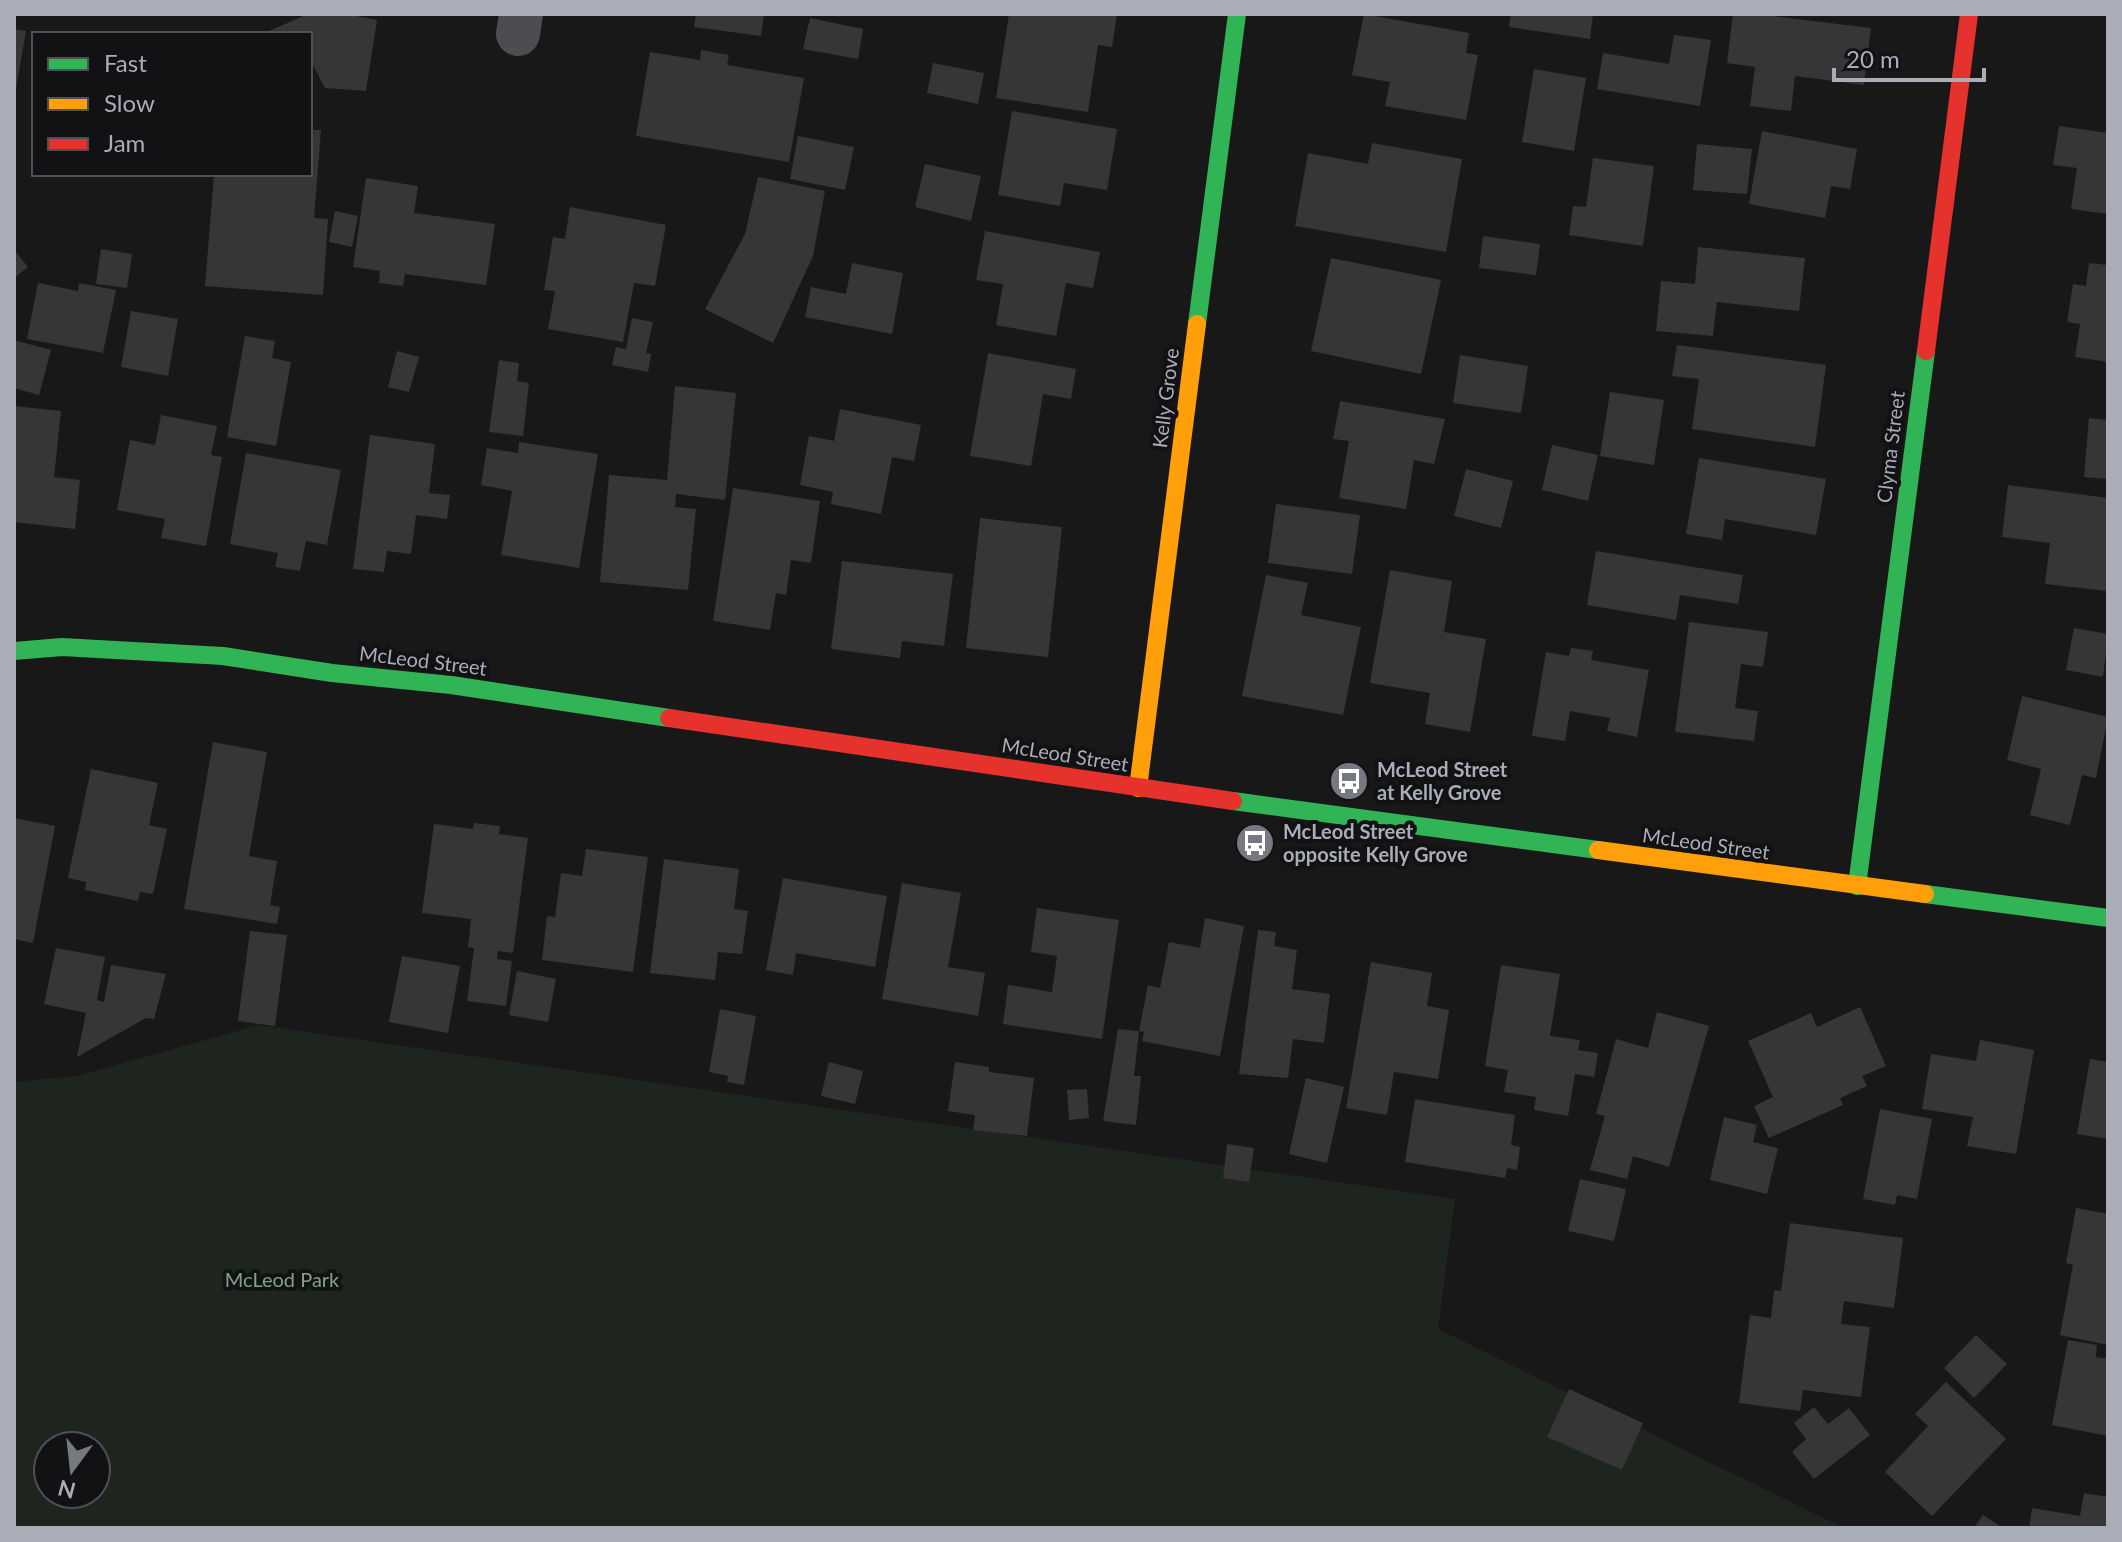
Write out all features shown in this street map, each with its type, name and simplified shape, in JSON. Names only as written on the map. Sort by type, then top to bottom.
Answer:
[{"type":"street","name":"Kelly Grove","points":[[1138,788],[1237,14]]},
{"type":"street","name":"Clyma Street","points":[[1857,886],[1969,14]]},
{"type":"street","name":"McLeod Street","points":[[14,651],[62,647],[223,656],[332,673],[451,685],[1138,788],[2108,918]]},
{"type":"green space","name":"McLeod Park","points":[[259,1025],[1455,1199],[1438,1329],[1844,1528],[14,1528],[14,1082],[77,1076]]},
{"type":"building","points":[[308,14],[346,14],[377,20],[366,91],[325,88],[312,65],[312,32],[267,32]]},
{"type":"building","points":[[696,14],[764,14],[761,36],[694,27]]},
{"type":"building","points":[[1009,14],[1117,14],[1112,47],[1098,45],[1088,112],[996,98]]},
{"type":"building","points":[[1364,14],[1469,33],[1466,53],[1478,55],[1466,120],[1385,106],[1390,82],[1352,75]]},
{"type":"building","points":[[1511,14],[1593,14],[1590,39],[1509,27]]},
{"type":"building","points":[[1733,14],[1871,28],[1864,85],[1795,76],[1791,111],[1750,106],[1755,67],[1727,63]]},
{"type":"building","points":[[810,18],[863,29],[858,59],[803,49]]},
{"type":"building","points":[[14,29],[26,31],[16,89],[14,89]]},
{"type":"building","points":[[1674,35],[1711,40],[1700,106],[1597,89],[1603,53],[1669,64]]},
{"type":"building","points":[[701,50],[729,55],[727,65],[804,78],[789,162],[636,136],[650,52],[700,60]]},
{"type":"building","points":[[933,63],[984,73],[978,104],[927,93]]},
{"type":"building","points":[[1534,69],[1586,78],[1574,151],[1522,142]]},
{"type":"building","points":[[1012,111],[1117,129],[1107,190],[1064,183],[1060,206],[998,195]]},
{"type":"building","points":[[2059,126],[2108,133],[2108,214],[2071,209],[2077,168],[2053,165]]},
{"type":"building","points":[[312,130],[321,130],[314,218],[328,219],[323,295],[205,286],[214,176],[312,176]]},
{"type":"building","points":[[1762,131],[1857,149],[1850,189],[1831,186],[1825,218],[1749,204]]},
{"type":"building","points":[[798,136],[854,147],[845,190],[790,179]]},
{"type":"building","points":[[1372,143],[1462,159],[1446,252],[1295,226],[1308,153],[1368,164]]},
{"type":"building","points":[[1697,144],[1752,149],[1747,194],[1693,190]]},
{"type":"building","points":[[1593,158],[1654,166],[1643,246],[1569,235],[1573,206],[1586,207]]},
{"type":"building","points":[[925,164],[981,176],[971,221],[915,207]]},
{"type":"building","points":[[758,177],[825,191],[813,256],[773,343],[705,309],[745,234]]},
{"type":"building","points":[[366,178],[418,186],[414,213],[495,224],[486,285],[405,274],[403,286],[379,283],[380,271],[353,267]]},
{"type":"building","points":[[570,207],[666,225],[655,286],[634,283],[623,342],[548,329],[555,291],[544,290],[553,237],[565,239]]},
{"type":"building","points":[[335,211],[358,216],[352,247],[329,242]]},
{"type":"building","points":[[985,231],[1100,252],[1093,288],[1066,283],[1056,336],[996,325],[1003,284],[976,280]]},
{"type":"building","points":[[1483,236],[1540,244],[1536,275],[1479,268]]},
{"type":"building","points":[[1698,247],[1805,258],[1799,311],[1717,302],[1713,336],[1656,331],[1661,281],[1695,284]]},
{"type":"building","points":[[101,249],[132,254],[127,288],[96,284]]},
{"type":"building","points":[[14,250],[28,267],[14,278]]},
{"type":"building","points":[[1331,258],[1441,280],[1421,374],[1311,351]]},
{"type":"building","points":[[852,263],[903,273],[892,334],[805,317],[811,287],[846,294]]},
{"type":"building","points":[[2089,263],[2108,265],[2108,362],[2075,357],[2080,324],[2067,322],[2073,284],[2086,286]]},
{"type":"building","points":[[38,283],[78,291],[79,283],[116,290],[103,353],[27,339]]},
{"type":"building","points":[[131,311],[178,319],[168,376],[121,367]]},
{"type":"building","points":[[632,318],[653,322],[646,353],[651,354],[648,372],[612,365],[616,347],[626,349]]},
{"type":"building","points":[[245,336],[275,341],[272,358],[291,362],[276,446],[227,437]]},
{"type":"building","points":[[14,340],[51,350],[39,395],[14,388]]},
{"type":"building","points":[[1677,345],[1826,365],[1815,447],[1692,429],[1699,379],[1672,376]]},
{"type":"building","points":[[397,351],[419,357],[409,392],[388,387]]},
{"type":"building","points":[[988,353],[1076,369],[1071,399],[1043,394],[1031,466],[970,456]]},
{"type":"building","points":[[1460,355],[1528,366],[1521,413],[1453,403]]},
{"type":"building","points":[[499,360],[519,363],[517,381],[529,383],[523,436],[489,432]]},
{"type":"building","points":[[675,386],[736,393],[725,500],[676,494],[675,507],[696,509],[688,590],[600,582],[609,475],[667,480]]},
{"type":"building","points":[[1610,392],[1664,400],[1654,465],[1600,456]]},
{"type":"building","points":[[1340,401],[1445,419],[1434,464],[1414,460],[1406,509],[1339,498],[1349,441],[1333,439]]},
{"type":"building","points":[[14,406],[61,411],[54,477],[80,480],[75,529],[14,522]]},
{"type":"building","points":[[840,409],[921,425],[914,461],[892,457],[881,514],[831,504],[833,492],[800,485],[809,436],[834,441]]},
{"type":"building","points":[[161,415],[217,426],[211,455],[222,457],[206,546],[161,538],[165,519],[117,510],[130,440],[155,445]]},
{"type":"building","points":[[2089,418],[2108,420],[2108,479],[2084,477]]},
{"type":"building","points":[[370,435],[435,444],[429,493],[450,495],[447,519],[416,515],[411,554],[387,551],[384,572],[353,569]]},
{"type":"building","points":[[519,442],[598,454],[579,568],[501,555],[512,491],[481,485],[487,448],[518,453]]},
{"type":"building","points":[[1552,445],[1598,455],[1588,501],[1542,490]]},
{"type":"building","points":[[246,453],[341,470],[327,545],[306,541],[300,571],[275,567],[278,553],[230,544]]},
{"type":"building","points":[[1699,458],[1826,479],[1816,535],[1725,519],[1722,540],[1686,534]]},
{"type":"building","points":[[1466,469],[1513,481],[1501,528],[1454,516]]},
{"type":"building","points":[[2008,485],[2108,498],[2108,591],[2045,584],[2050,543],[2002,537]]},
{"type":"building","points":[[733,488],[820,501],[811,563],[791,560],[786,595],[776,593],[770,630],[713,621]]},
{"type":"building","points":[[1276,504],[1360,515],[1352,574],[1268,563]]},
{"type":"building","points":[[980,518],[1062,527],[1048,657],[966,648]]},
{"type":"building","points":[[1596,551],[1743,575],[1738,604],[1680,595],[1676,620],[1587,605]]},
{"type":"building","points":[[842,561],[953,574],[944,646],[902,641],[900,658],[831,649]]},
{"type":"building","points":[[1390,570],[1452,581],[1444,632],[1486,639],[1470,732],[1425,724],[1430,693],[1370,683]]},
{"type":"building","points":[[1266,575],[1308,583],[1301,615],[1361,627],[1343,715],[1242,696]]},
{"type":"building","points":[[1689,622],[1768,632],[1763,667],[1741,664],[1735,708],[1758,711],[1754,741],[1675,732]]},
{"type":"building","points":[[2074,628],[2108,634],[2103,677],[2066,670]]},
{"type":"building","points":[[1571,648],[1593,651],[1591,660],[1649,670],[1637,737],[1607,731],[1610,718],[1570,711],[1565,741],[1532,736],[1546,652],[1569,656]]},
{"type":"building","points":[[2022,696],[2108,717],[2096,778],[2082,775],[2070,825],[2030,815],[2041,769],[2007,760]]},
{"type":"building","points":[[213,742],[267,752],[249,856],[277,861],[270,905],[280,907],[277,924],[184,909]]},
{"type":"building","points":[[91,769],[158,783],[149,825],[167,829],[153,894],[140,892],[138,901],[85,890],[86,882],[68,878]]},
{"type":"building","points":[[14,818],[55,826],[33,943],[14,939]]},
{"type":"building","points":[[474,823],[500,826],[499,834],[528,838],[513,953],[498,951],[497,959],[512,961],[506,1006],[467,1001],[474,948],[468,947],[471,919],[422,913],[434,824],[473,829]]},
{"type":"building","points":[[586,849],[648,857],[633,972],[542,960],[547,916],[555,917],[561,873],[582,876]]},
{"type":"building","points":[[664,859],[739,869],[734,909],[748,911],[742,954],[718,952],[715,980],[650,973]]},
{"type":"building","points":[[783,878],[887,896],[875,967],[796,953],[793,975],[766,970]]},
{"type":"building","points":[[902,883],[961,893],[948,967],[985,973],[978,1016],[882,999]]},
{"type":"building","points":[[1037,908],[1119,920],[1102,1039],[1003,1024],[1008,985],[1052,992],[1057,956],[1031,952]]},
{"type":"building","points":[[1205,918],[1244,926],[1220,1056],[1142,1041],[1144,1032],[1139,1031],[1148,985],[1160,988],[1169,942],[1200,948]]},
{"type":"building","points":[[1258,930],[1276,932],[1274,946],[1297,950],[1292,989],[1330,994],[1324,1043],[1293,1039],[1288,1078],[1239,1074]]},
{"type":"building","points":[[250,931],[287,935],[275,1026],[238,1021]]},
{"type":"building","points":[[56,948],[105,957],[97,1000],[104,1002],[111,965],[166,974],[154,1019],[146,1018],[77,1057],[86,1013],[44,1004]]},
{"type":"building","points":[[402,956],[460,966],[448,1033],[389,1022]]},
{"type":"building","points":[[1371,962],[1432,973],[1427,1006],[1449,1010],[1438,1079],[1394,1072],[1387,1115],[1346,1108]]},
{"type":"building","points":[[1501,965],[1560,974],[1550,1036],[1580,1040],[1578,1050],[1598,1053],[1594,1077],[1575,1074],[1568,1116],[1534,1110],[1536,1097],[1504,1092],[1508,1070],[1485,1066]]},
{"type":"building","points":[[517,971],[556,979],[548,1022],[509,1015]]},
{"type":"building","points":[[1860,1007],[1886,1066],[1862,1076],[1867,1086],[1840,1098],[1843,1105],[1769,1138],[1754,1106],[1773,1097],[1748,1041],[1811,1013],[1817,1027]]},
{"type":"building","points":[[720,1009],[756,1016],[744,1085],[727,1082],[728,1076],[709,1072]]},
{"type":"building","points":[[1657,1012],[1709,1026],[1669,1167],[1633,1156],[1627,1179],[1590,1170],[1605,1116],[1596,1114],[1616,1039],[1648,1048]]},
{"type":"building","points":[[1118,1029],[1139,1031],[1134,1076],[1141,1076],[1136,1125],[1103,1121]]},
{"type":"building","points":[[1980,1040],[2034,1050],[2016,1154],[1967,1146],[1973,1117],[1922,1109],[1931,1054],[1976,1061]]},
{"type":"building","points":[[2090,1059],[2108,1062],[2108,1139],[2077,1134]]},
{"type":"building","points":[[829,1062],[863,1071],[855,1104],[821,1096]]},
{"type":"building","points":[[955,1062],[989,1067],[989,1072],[1034,1078],[1027,1136],[973,1130],[975,1115],[948,1111]]},
{"type":"building","points":[[1306,1078],[1344,1087],[1327,1163],[1289,1154]]},
{"type":"building","points":[[1087,1089],[1089,1118],[1069,1120],[1067,1090]]},
{"type":"building","points":[[1415,1099],[1515,1115],[1511,1145],[1520,1147],[1517,1170],[1507,1168],[1505,1178],[1405,1162]]},
{"type":"building","points":[[1880,1109],[1932,1119],[1917,1199],[1897,1195],[1895,1205],[1863,1199]]},
{"type":"building","points":[[1724,1117],[1757,1125],[1753,1142],[1778,1148],[1767,1194],[1710,1180]]},
{"type":"building","points":[[1227,1144],[1254,1148],[1249,1182],[1223,1178]]},
{"type":"building","points":[[1580,1179],[1626,1189],[1614,1241],[1568,1231]]},
{"type":"building","points":[[2076,1208],[2108,1214],[2108,1345],[2060,1335],[2073,1265],[2066,1263]]},
{"type":"building","points":[[1790,1223],[1903,1238],[1894,1308],[1844,1301],[1841,1324],[1870,1327],[1861,1397],[1803,1390],[1800,1411],[1739,1403],[1750,1315],[1771,1318],[1774,1290],[1781,1291]]},
{"type":"building","points":[[1976,1335],[2007,1364],[1974,1398],[1944,1368]]},
{"type":"building","points":[[2068,1340],[2097,1345],[2096,1357],[2108,1359],[2108,1436],[2052,1425]]},
{"type":"building","points":[[1946,1382],[2006,1439],[1932,1516],[1885,1472],[1928,1426],[1915,1414]]},
{"type":"building","points":[[1569,1389],[1643,1423],[1622,1470],[1547,1437]]},
{"type":"building","points":[[1814,1407],[1828,1424],[1849,1408],[1870,1435],[1814,1479],[1792,1452],[1806,1439],[1794,1423]]},
{"type":"building","points":[[2084,1493],[2108,1497],[2108,1528],[2029,1528],[2032,1508],[2080,1516]]},
{"type":"building","points":[[1983,1515],[2003,1528],[1974,1528]]},
{"type":"traffic: fast","points":[[1197,324],[1237,14]]},
{"type":"traffic: fast","points":[[1857,886],[1926,351]]},
{"type":"traffic: fast","points":[[14,651],[62,647],[223,656],[332,673],[451,685],[669,718]]},
{"type":"traffic: fast","points":[[1233,801],[1598,850]]},
{"type":"traffic: fast","points":[[1925,894],[2108,918]]},
{"type":"traffic: slow","points":[[1138,788],[1197,324]]},
{"type":"traffic: slow","points":[[1598,850],[1925,894]]},
{"type":"traffic: jam","points":[[1926,351],[1969,14]]},
{"type":"traffic: jam","points":[[669,718],[1233,801]]},
{"type":"place","name":"McLeod Street at Kelly Grove","points":[[1349,781]]},
{"type":"place","name":"McLeod Street opposite Kelly Grove","points":[[1255,843]]}]
